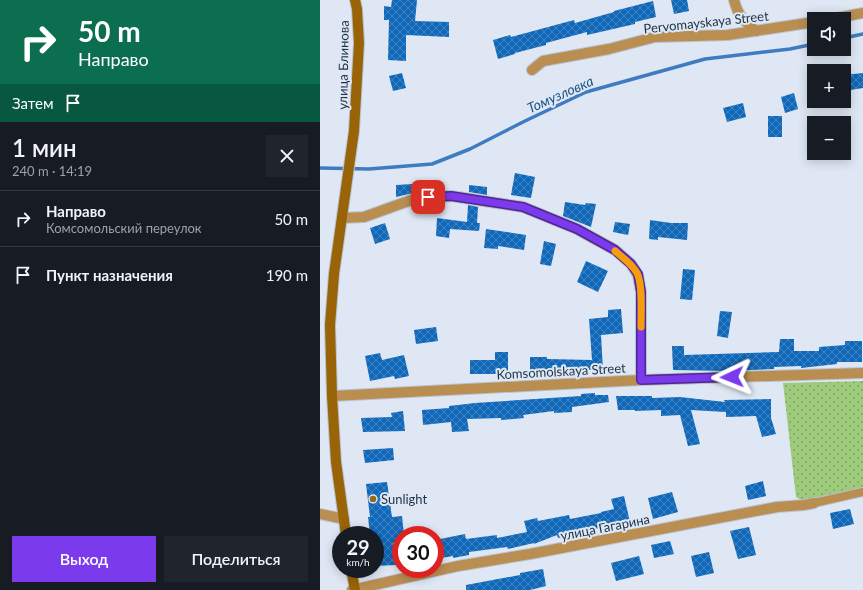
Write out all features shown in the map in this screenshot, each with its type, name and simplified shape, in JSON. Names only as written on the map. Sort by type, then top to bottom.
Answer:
[{"type":"main road","name":"улица Блинова","points":[[342,218],[354,131],[359,43],[357,3]]},
{"type":"main road","points":[[342,218],[334,274],[330,325],[336,462],[345,526]]},
{"type":"main road","points":[[352,578],[354,590]]},
{"type":"street","points":[[734,0],[736,10],[742,19],[756,31]]},
{"type":"street","points":[[851,15],[863,13]]},
{"type":"street","name":"Pervomayskaya Street","points":[[532,70],[543,61],[609,49],[655,37],[728,35],[807,23]]},
{"type":"street","points":[[342,218],[364,217],[417,198],[451,196],[523,207],[577,229],[615,250],[631,264],[638,274],[641,292],[641,380]]},
{"type":"street","name":"Komsomolskaya Street","points":[[332,396],[641,380],[863,373]]},
{"type":"street","name":"улица Гагарина","points":[[354,590],[458,566],[530,554],[777,507],[804,505],[863,492]]},
{"type":"street","points":[[320,514],[344,519]]},
{"type":"green space","points":[[863,381],[863,488],[803,501],[796,497],[783,383]]},
{"type":"building","points":[[392,0],[417,0],[415,21],[449,22],[449,37],[406,35],[406,61],[388,60],[389,20],[384,20],[384,6],[391,7]]},
{"type":"building","points":[[671,0],[687,0],[689,11],[674,14]]},
{"type":"building","points":[[653,1],[656,17],[635,22],[635,24],[587,35],[587,32],[546,43],[546,45],[498,59],[493,40],[510,35],[511,37],[574,20],[575,23]]},
{"type":"building","points":[[402,73],[406,88],[393,91],[389,76]]},
{"type":"building","points":[[863,73],[863,88],[851,90],[851,74]]},
{"type":"building","points":[[794,93],[798,109],[785,113],[781,97]]},
{"type":"building","points":[[743,103],[746,117],[727,122],[723,108]]},
{"type":"building","points":[[768,116],[782,116],[782,137],[768,137]]},
{"type":"building","points":[[515,173],[535,177],[531,198],[511,195]]},
{"type":"building","points":[[413,184],[413,193],[396,197],[396,185]]},
{"type":"building","points":[[469,185],[487,187],[487,195],[469,192]]},
{"type":"building","points":[[565,202],[585,205],[586,203],[596,204],[591,227],[563,216]]},
{"type":"building","points":[[468,205],[478,207],[477,223],[480,223],[479,231],[450,229],[449,238],[436,236],[437,218],[467,222]]},
{"type":"building","points":[[650,220],[671,223],[688,223],[687,240],[658,237],[658,240],[649,239]]},
{"type":"building","points":[[615,222],[630,224],[628,235],[613,232]]},
{"type":"building","points":[[385,223],[390,239],[375,244],[370,228]]},
{"type":"building","points":[[486,229],[526,235],[524,250],[498,246],[498,249],[484,248]]},
{"type":"building","points":[[544,241],[556,244],[551,266],[540,264]]},
{"type":"building","points":[[586,261],[608,271],[598,292],[577,282]]},
{"type":"building","points":[[683,269],[695,270],[692,300],[680,299]]},
{"type":"building","points":[[621,309],[623,333],[601,335],[603,370],[588,370],[588,374],[530,373],[530,357],[592,360],[589,319],[608,317],[608,310]]},
{"type":"building","points":[[720,311],[732,312],[728,338],[717,336]]},
{"type":"building","points":[[436,327],[438,341],[416,344],[414,330]]},
{"type":"building","points":[[780,339],[794,339],[794,351],[819,351],[819,347],[845,345],[845,341],[862,341],[862,362],[837,362],[837,364],[801,368],[801,366],[726,371],[673,370],[672,346],[684,346],[684,355],[779,352]]},
{"type":"building","points":[[495,352],[508,352],[508,374],[470,374],[470,360],[495,360]]},
{"type":"building","points":[[380,353],[382,360],[404,355],[409,376],[395,379],[394,376],[370,381],[365,356]]},
{"type":"building","points":[[595,393],[595,395],[608,395],[609,402],[572,407],[572,412],[554,413],[554,411],[523,415],[524,418],[501,420],[501,418],[467,419],[469,431],[452,432],[451,422],[423,425],[422,410],[449,408],[449,406],[475,403],[581,396],[581,394]]},
{"type":"building","points":[[616,396],[652,396],[652,398],[680,397],[725,402],[724,400],[771,399],[771,418],[776,434],[762,437],[756,416],[726,417],[726,412],[691,410],[700,444],[688,446],[680,415],[661,416],[661,410],[618,410]]},
{"type":"building","points":[[403,411],[405,431],[363,432],[361,418],[392,417],[391,413]]},
{"type":"building","points":[[393,448],[394,460],[365,463],[363,450]]},
{"type":"building","points":[[763,481],[766,496],[748,500],[745,486]]},
{"type":"building","points":[[387,482],[392,517],[402,516],[403,526],[392,526],[392,565],[384,566],[384,526],[369,526],[368,517],[370,517],[366,484]]},
{"type":"building","points":[[672,492],[678,512],[653,519],[648,498]]},
{"type":"building","points":[[624,496],[630,522],[574,533],[574,535],[558,538],[557,535],[534,544],[508,549],[507,547],[469,552],[469,555],[453,558],[453,556],[444,558],[444,538],[465,534],[466,539],[497,535],[497,538],[527,532],[524,521],[537,518],[538,521],[569,515],[570,519],[601,513],[614,509],[611,499]]},
{"type":"building","points":[[850,509],[854,524],[833,529],[830,513]]},
{"type":"building","points":[[749,527],[756,555],[738,559],[730,531]]},
{"type":"building","points":[[670,541],[674,554],[654,558],[651,545]]},
{"type":"building","points":[[709,552],[714,573],[696,577],[691,556]]},
{"type":"building","points":[[639,556],[644,574],[616,581],[611,563]]},
{"type":"building","points":[[543,569],[546,586],[530,590],[466,590],[466,585]]},
{"type":"waterway","name":"Томузловка","points":[[851,37],[863,34]]},
{"type":"waterway","name":"Томузловка","points":[[320,168],[369,169],[432,164],[470,149],[586,92],[705,59],[790,49],[807,45]]},
{"type":"slow traffic","points":[[615,251],[631,264],[638,274],[641,292],[641,327]]},
{"type":"place","name":"Sunlight","points":[[373,499]]},
{"type":"route","points":[[428,197],[451,196],[523,207],[577,229],[615,250],[631,264],[638,274],[641,292],[641,380],[732,377]]}]
